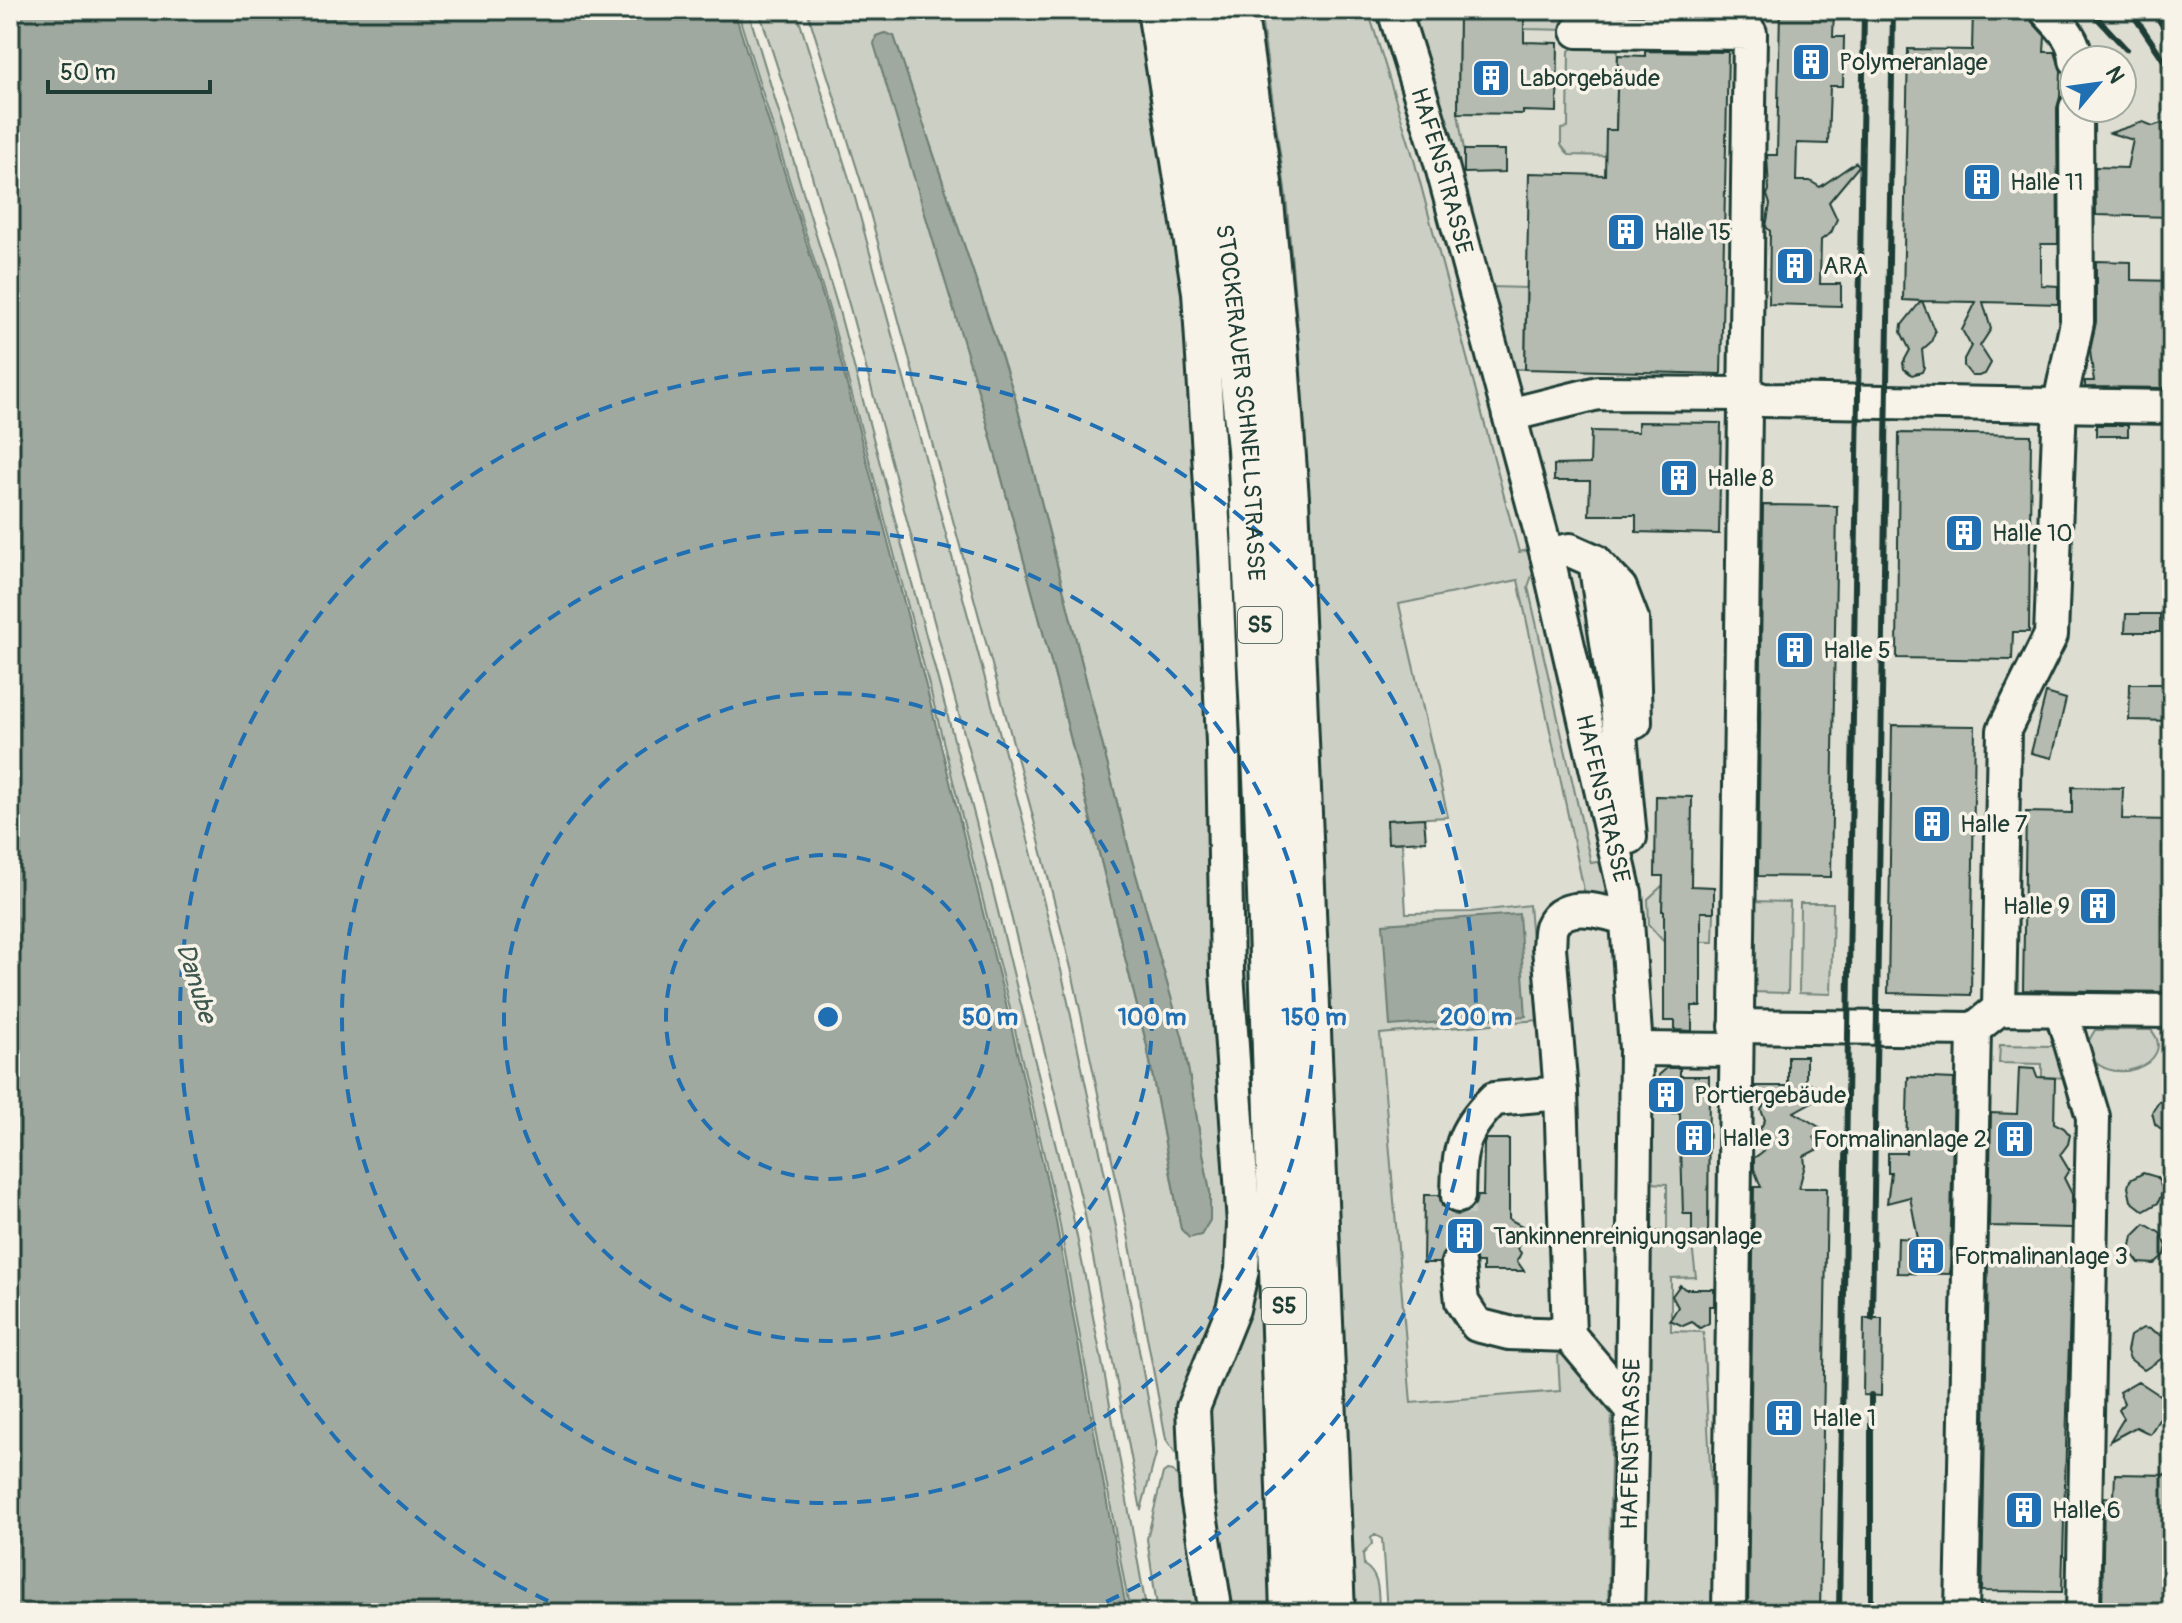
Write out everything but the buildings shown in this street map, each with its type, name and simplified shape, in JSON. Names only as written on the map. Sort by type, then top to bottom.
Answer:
[{"type":"highway","name":"STOCKERAUER SCHNELLSTRASSE","points":[[1192,10],[1228,251],[1250,448],[1267,800],[1293,1613]]},
{"type":"highway","name":"STOCKERAUER SCHNELLSTRASSE","points":[[1234,10],[1259,183],[1287,514],[1333,1600]]},
{"type":"street","points":[[1154,10],[1199,292],[1222,699],[1227,972],[1244,1224],[1242,1270],[1233,1309],[1193,1408],[1197,1496],[1216,1613]]},
{"type":"street","name":"HAFENSTRASSE","points":[[1394,10],[1437,148],[1547,555],[1620,873],[1627,919],[1636,1049],[1627,1613]]},
{"type":"street","points":[[2046,10],[2074,44]]},
{"type":"street","points":[[1578,31],[1750,21],[1729,1613]]},
{"type":"street","points":[[1962,1613],[1986,1019],[2004,730],[2051,635],[2060,403],[2077,322],[2076,124]]},
{"type":"street","points":[[1509,415],[1598,393],[1745,394],[1763,400],[2172,407]]},
{"type":"street","points":[[1547,555],[1570,550],[1595,561],[1619,724],[1630,837],[1620,873]]},
{"type":"street","points":[[1627,919],[1568,900],[1551,927],[1549,947],[1561,1093],[1569,1335],[1632,1410]]},
{"type":"street","points":[[1636,1049],[2061,1010],[2172,1011]]},
{"type":"street","points":[[2061,1010],[2093,1117],[2083,1613]]},
{"type":"street","points":[[1458,1196],[1459,1152],[1473,1120],[1494,1099],[1561,1093]]},
{"type":"street","points":[[1458,1263],[1462,1302],[1477,1325],[1509,1333],[1569,1335]]},
{"type":"shaded area","points":[[737,10],[748,10],[839,311],[975,818],[1072,1212],[1147,1613],[1130,1613],[1058,1215],[930,689],[830,312]]},
{"type":"shaded area","points":[[759,10],[796,10],[854,194],[1021,812],[1062,974],[1117,1231],[1156,1442],[1156,1454],[1141,1510],[1084,1210],[986,815],[850,308],[808,162]]},
{"type":"shaded area","points":[[807,10],[1175,10],[1219,366],[1227,468],[1237,520],[1276,1613],[1224,1613],[1204,1494],[1166,1439],[1127,1229],[1072,972],[864,191]],"holes":[[[884,33],[894,36],[1014,394],[1129,850],[1183,1040],[1210,1193],[1210,1220],[1201,1235],[1189,1237],[1181,1229],[1147,1046],[1058,688],[982,404],[876,36]]]},
{"type":"shaded area","points":[[1260,10],[1368,10],[1413,156],[1519,552],[1533,549],[1537,561],[1528,587],[1591,863],[1608,860],[1613,891],[1599,900],[1585,895],[1518,580],[1399,604],[1448,817],[1387,820],[1388,843],[1402,843],[1406,913],[1471,912],[1529,905],[1539,1020],[1380,1034],[1411,1403],[1560,1391],[1558,1356],[1565,1351],[1612,1406],[1608,1613],[1387,1613],[1382,1539],[1375,1535],[1363,1554],[1364,1565],[1376,1580],[1379,1613],[1356,1613],[1307,680],[1317,679],[1311,580],[1302,536],[1300,356],[1286,196]]},
{"type":"shaded area","points":[[1368,10],[2172,10],[2172,1613],[1608,1613],[1612,1406],[1558,1356],[1561,1391],[1411,1403],[1380,1033],[1538,1020],[1529,906],[1471,912],[1399,604],[1530,577],[1533,549],[1519,552],[1413,156]]},
{"type":"shaded area","points":[[1407,10],[1474,10],[1474,14],[1459,15],[1458,113],[1464,173],[1456,173]]},
{"type":"shaded area","points":[[1509,10],[1559,10],[1571,21],[1571,30],[1524,29],[1524,15],[1509,14]]},
{"type":"shaded area","points":[[1581,40],[1618,40],[1616,130],[1606,130],[1614,156],[1569,155],[1561,145],[1561,129],[1568,128],[1569,51]]},
{"type":"shaded area","points":[[1491,287],[1526,288],[1525,369],[1514,369]]},
{"type":"shaded area","points":[[1663,885],[1662,911],[1714,912],[1713,942],[1664,942],[1649,925],[1648,899]]},
{"type":"shaded area","points":[[1753,901],[1790,902],[1788,993],[1751,992]]},
{"type":"shaded area","points":[[1800,903],[1833,903],[1831,994],[1799,993]]},
{"type":"shaded area","points":[[2095,1030],[2151,1030],[2158,1042],[2156,1053],[2136,1068],[2122,1071],[2108,1069],[2095,1061],[2085,1047]]},
{"type":"shaded area","points":[[2000,1045],[2054,1046],[2070,1059],[2070,1078],[2042,1077],[2042,1064],[1999,1063]]},
{"type":"shaded area","points":[[1652,1100],[1664,1113],[1680,1113],[1680,1162],[1683,1163],[1692,1214],[1696,1277],[1671,1278],[1671,1331],[1703,1332],[1713,1521],[1714,1613],[1642,1613],[1650,1232],[1667,1231],[1667,1184],[1650,1183]]},
{"type":"shaded area","points":[[1173,1471],[1189,1495],[1209,1613],[1158,1613],[1147,1539],[1163,1473]]},
{"type":"water","name":"Danube","points":[[10,10],[734,10],[828,313],[1005,1000],[1055,1216],[1127,1613],[10,1613]]},
{"type":"water","points":[[885,33],[894,36],[1014,394],[1129,850],[1183,1039],[1210,1193],[1210,1220],[1201,1235],[1189,1238],[1181,1229],[1147,1046],[1058,688],[982,404],[874,44],[876,36]]},
{"type":"water","points":[[1519,914],[1526,1016],[1390,1026],[1383,924]]},
{"type":"tunnel","points":[[1458,1196],[1458,1263]]},
{"type":"railway","points":[[1839,1613],[1864,10]]},
{"type":"railway","points":[[1872,1318],[1893,10]]},
{"type":"railway","points":[[2090,10],[2121,44]]},
{"type":"railway","points":[[2130,10],[2172,72]]},
{"type":"railway","points":[[2153,10],[2172,41]]},
{"type":"railway","points":[[1871,1395],[1871,1613]]},
{"type":"place","name":"Polymeranlage","points":[[1811,62]]},
{"type":"place","name":"Laborgebäude","points":[[1491,78]]},
{"type":"place","name":"Halle 11","points":[[1982,182]]},
{"type":"place","name":"Halle 15","points":[[1626,232]]},
{"type":"place","name":"ARA","points":[[1795,266]]},
{"type":"place","name":"Halle 8","points":[[1679,478]]},
{"type":"place","name":"Halle 10","points":[[1964,533]]},
{"type":"place","name":"Halle 5","points":[[1795,650]]},
{"type":"place","name":"Halle 7","points":[[1932,824]]},
{"type":"place","name":"Halle 9","points":[[2098,906]]},
{"type":"place","name":"Portiergebäude","points":[[1666,1095]]},
{"type":"place","name":"Halle 3","points":[[1694,1138]]},
{"type":"place","name":"Formalinanlage 2","points":[[2015,1139]]},
{"type":"place","name":"Tankinnenreinigungsanlage","points":[[1465,1236]]},
{"type":"place","name":"Formalinanlage 3","points":[[1926,1256]]},
{"type":"place","name":"Halle 1","points":[[1784,1418]]},
{"type":"place","name":"Halle 6","points":[[2024,1510]]}]
